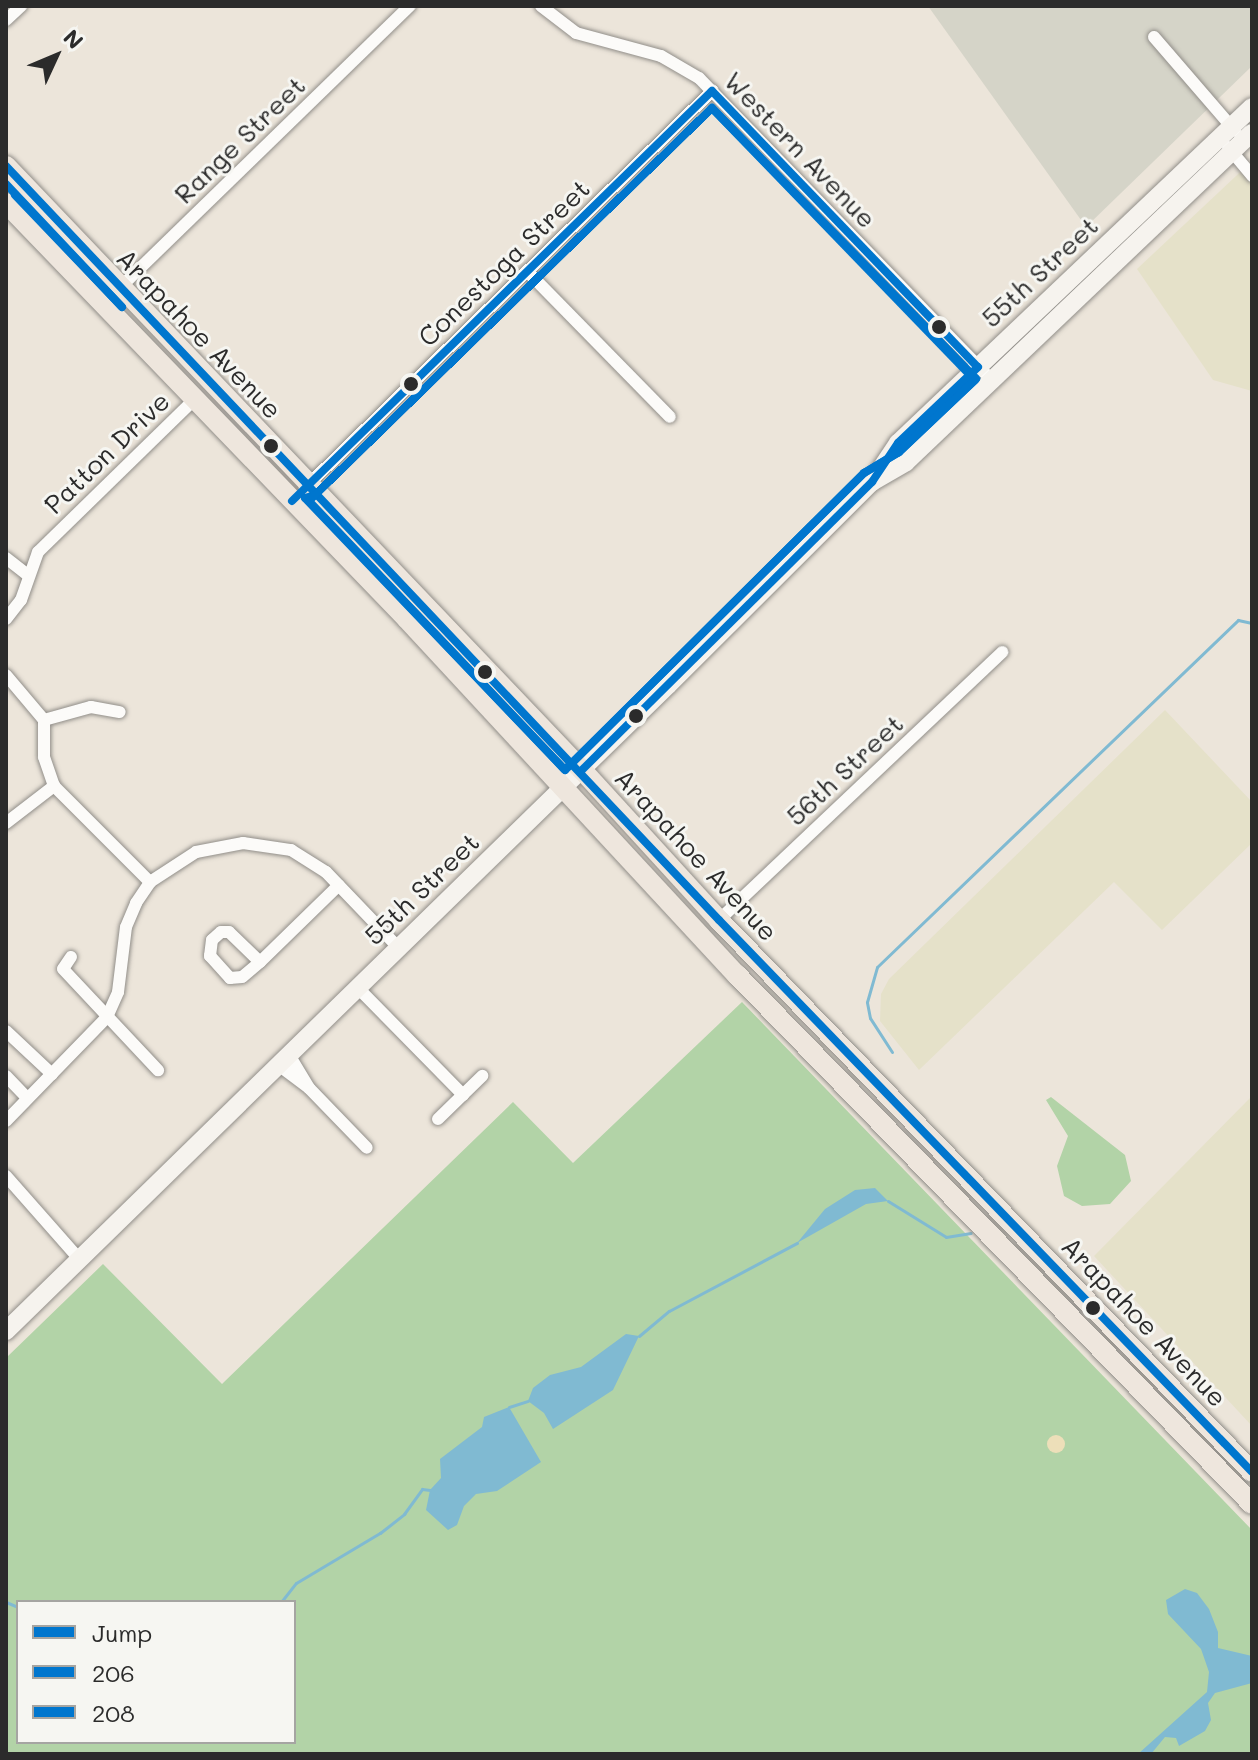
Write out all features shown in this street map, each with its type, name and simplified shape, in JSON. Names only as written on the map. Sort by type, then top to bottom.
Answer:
[{"type":"main road","name":"55th Street","points":[[6,1331],[282,1059],[565,787],[872,482],[898,443],[1252,107]]},
{"type":"main road","name":"55th Street","points":[[872,482],[906,462],[1231,153],[1250,139]]},
{"type":"main road","name":"Arapahoe Avenue","points":[[6,166],[307,486],[582,770],[719,920],[1252,1472]]},
{"type":"main road","name":"Arapahoe Avenue","points":[[6,203],[101,306],[565,787],[767,1006],[1252,1504]]},
{"type":"street","points":[[6,20],[21,6]]},
{"type":"street","name":"Range Street","points":[[101,306],[410,6]]},
{"type":"street","name":"Western Avenue","points":[[541,6],[576,33],[677,64],[712,91],[992,380]]},
{"type":"street","points":[[1154,37],[1229,129],[1250,139]]},
{"type":"street","name":"Conestoga Street","points":[[292,501],[712,91]]},
{"type":"street","points":[[1229,129],[1231,153],[1252,176]]},
{"type":"street","points":[[527,271],[670,417]]},
{"type":"street","name":"Patton Drive","points":[[6,619],[21,600],[38,552],[193,401]]},
{"type":"street","points":[[6,558],[28,575]]},
{"type":"street","name":"56th Street","points":[[719,920],[1002,652]]},
{"type":"street","points":[[6,675],[44,720],[44,757],[54,786],[150,882]]},
{"type":"street","points":[[44,720],[91,707],[120,712]]},
{"type":"street","points":[[6,823],[54,786]]},
{"type":"street","points":[[6,1121],[107,1017],[120,984],[126,927],[150,882],[196,852],[243,843],[291,850],[339,885],[399,948]]},
{"type":"street","points":[[260,962],[339,885]]},
{"type":"street","points":[[71,957],[63,969],[158,1070]]},
{"type":"street","points":[[358,988],[463,1095]]},
{"type":"street","points":[[6,1031],[52,1074]]},
{"type":"street","points":[[282,1059],[367,1148]]},
{"type":"street","points":[[6,1076],[27,1098]]},
{"type":"street","points":[[438,1119],[482,1076]]},
{"type":"street","points":[[6,1176],[80,1260]]},
{"type":"shaded area","points":[[928,6],[1252,6],[1252,66],[1086,227]]},
{"type":"shaded area","points":[[1252,161],[1252,391],[1213,380],[1137,269]]},
{"type":"shaded area","points":[[1165,710],[1252,802],[1252,843],[1162,930],[1114,882],[919,1070],[880,1021],[881,994],[889,979]]},
{"type":"shaded area","points":[[1252,1096],[1252,1426],[1094,1256]]},
{"type":"green space","points":[[742,1002],[1252,1530],[1252,1754],[6,1754],[6,1358],[103,1264],[222,1384],[513,1102],[573,1163]]},
{"type":"green space","points":[[1051,1097],[1125,1155],[1131,1181],[1110,1204],[1082,1206],[1064,1196],[1057,1166],[1068,1136],[1046,1100]]},
{"type":"sand","points":[[1056,1435],[1065,1444],[1056,1453],[1047,1444]]},
{"type":"water","points":[[875,1188],[888,1201],[866,1204],[797,1243],[825,1209],[855,1190]]},
{"type":"water","points":[[626,1334],[639,1336],[613,1390],[553,1429],[544,1413],[528,1401],[533,1388],[550,1375],[581,1367]]},
{"type":"water","points":[[509,1407],[541,1462],[497,1491],[476,1494],[464,1506],[457,1525],[448,1530],[426,1510],[430,1490],[441,1478],[440,1459],[482,1427],[484,1417]]},
{"type":"water","points":[[1185,1589],[1197,1593],[1209,1609],[1218,1632],[1218,1648],[1252,1656],[1252,1683],[1215,1693],[1208,1703],[1211,1720],[1205,1731],[1179,1746],[1176,1738],[1165,1737],[1151,1754],[1138,1754],[1207,1692],[1209,1672],[1201,1649],[1168,1614],[1166,1600]]},
{"type":"waterway","points":[[892,1052],[870,1018],[867,1002],[877,967],[1238,620],[1252,623]]},
{"type":"waterway","points":[[888,1201],[946,1237],[971,1233]]},
{"type":"waterway","points":[[639,1336],[669,1311],[797,1243]]},
{"type":"waterway","points":[[509,1407],[528,1401]]},
{"type":"waterway","points":[[283,1600],[296,1583],[380,1533],[404,1514],[422,1489],[430,1490]]},
{"type":"waterway","points":[[6,1602],[16,1606]]},
{"type":"transit line","name":"Jump","points":[[292,501],[712,91],[978,367],[898,443],[872,482],[582,770]]},
{"type":"transit line","name":"206","points":[[712,108],[975,380],[899,452],[864,473],[565,770],[305,498],[315,495],[712,108]]},
{"type":"transit line","name":"208","points":[[712,108],[976,379],[899,452],[864,473],[565,770],[309,501],[712,108]]},
{"type":"transit line","name":"Jump","points":[[6,166],[719,920],[1252,1472]]},
{"type":"transit line","name":"206","points":[[6,184],[122,307],[15,195]]}]
